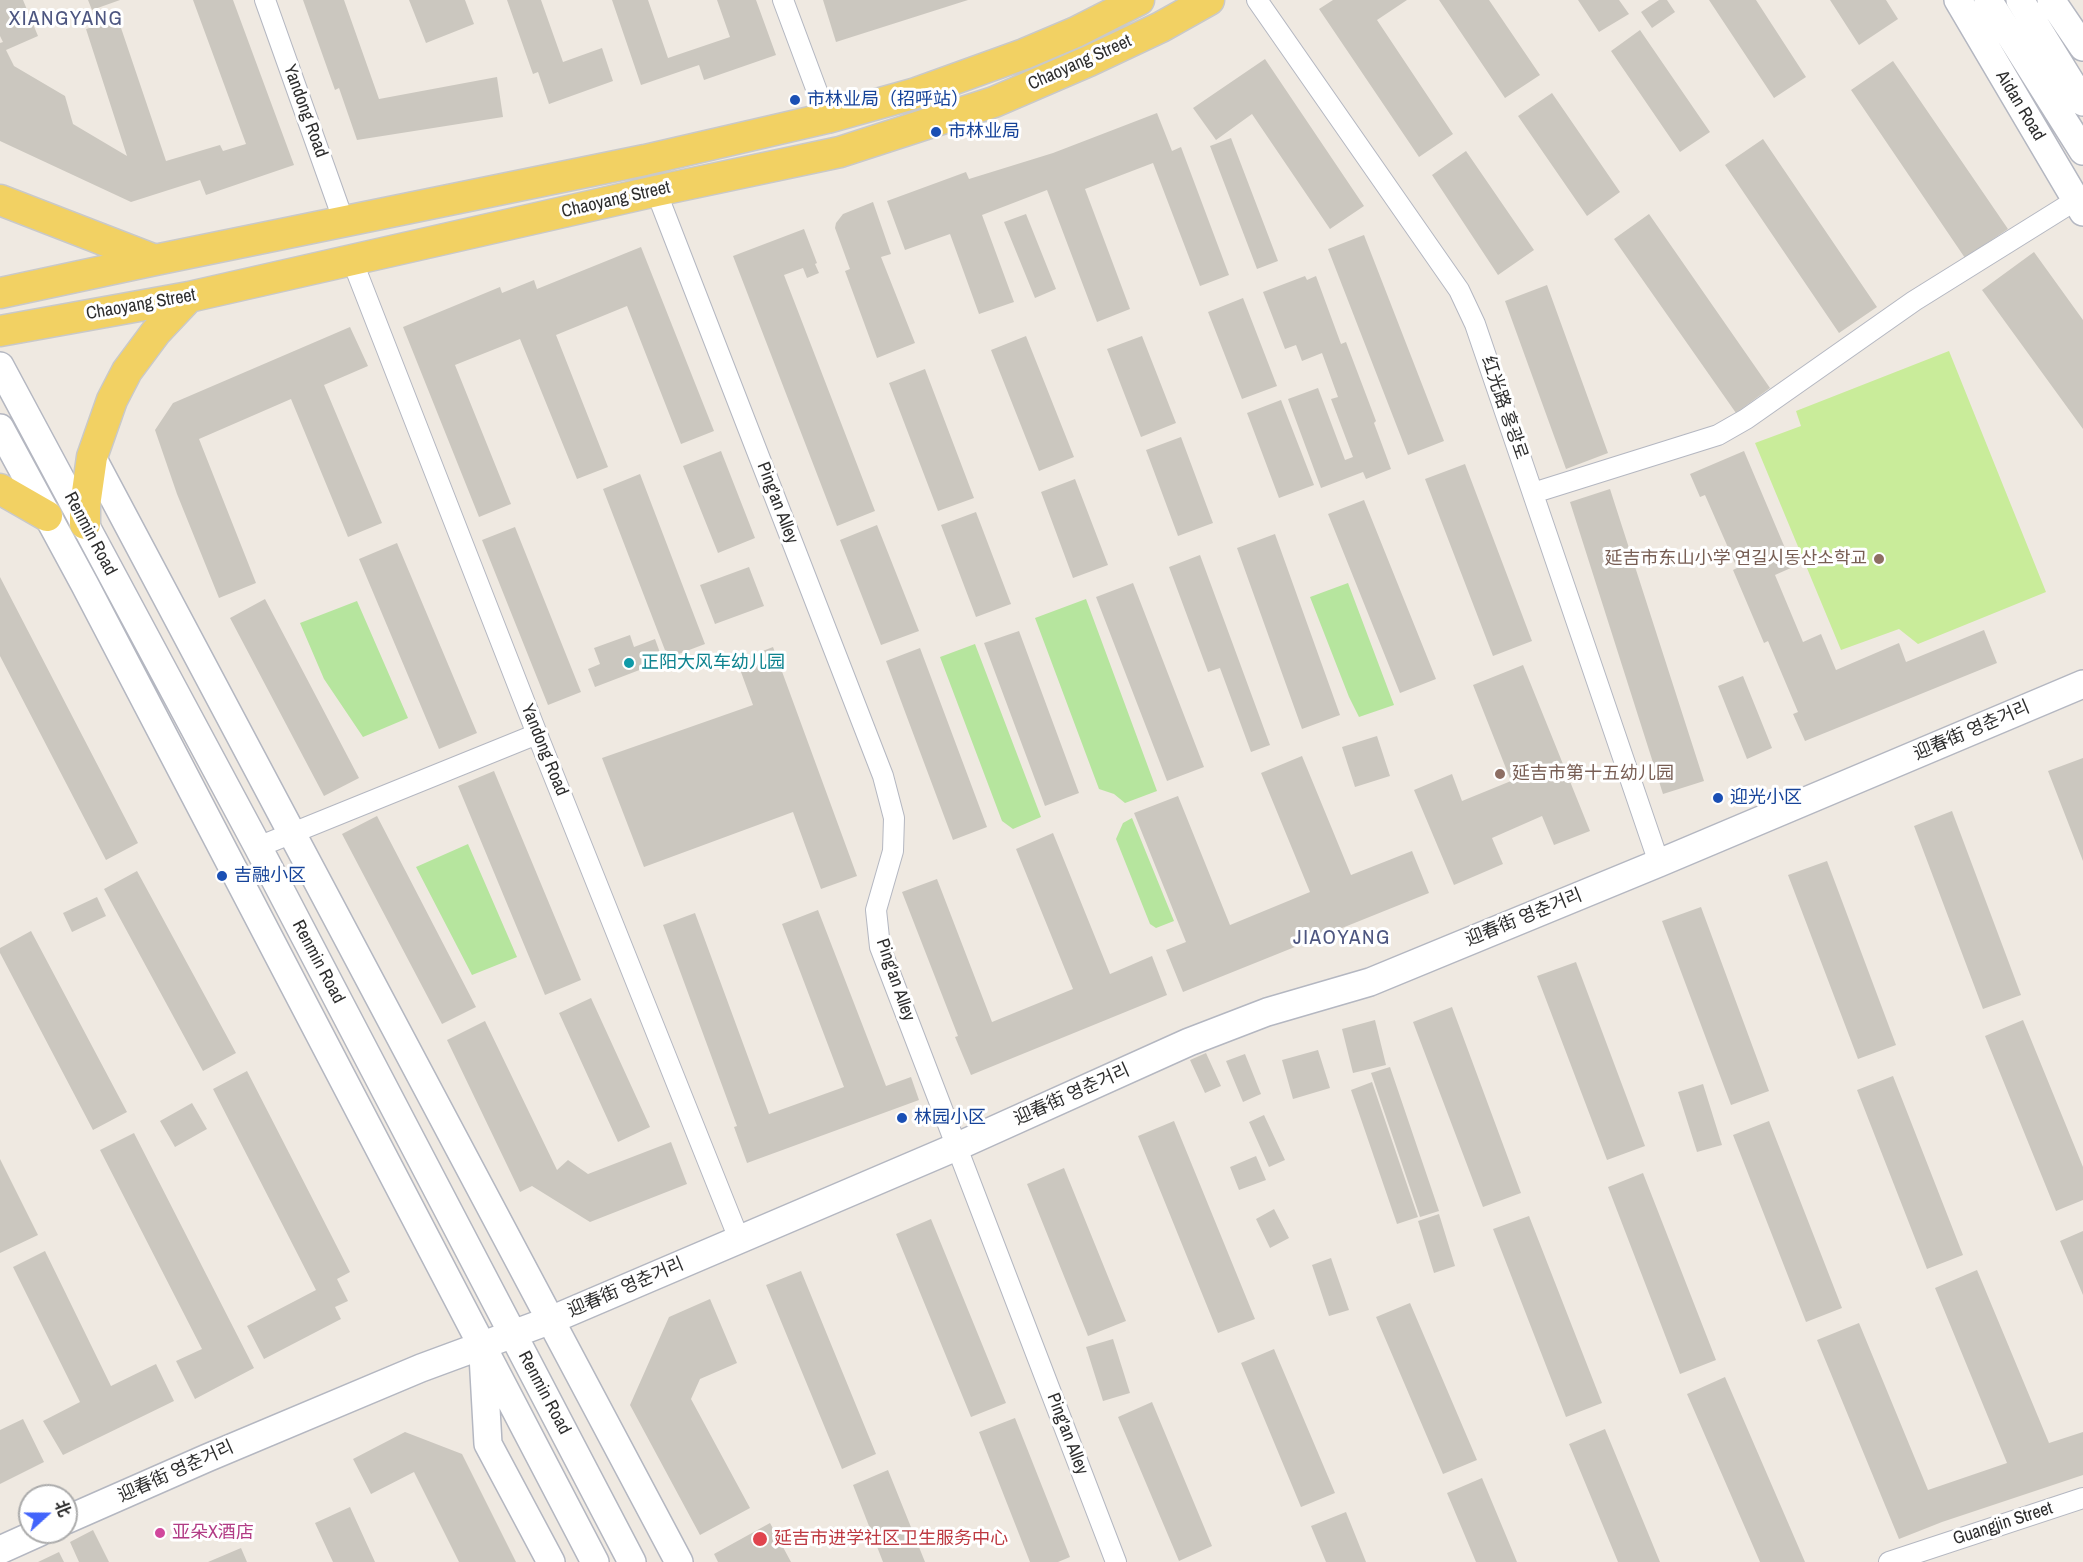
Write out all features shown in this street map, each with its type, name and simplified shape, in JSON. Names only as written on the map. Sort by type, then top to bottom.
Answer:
[{"type":"main road","name":"Chaoyang Street","points":[[0,293],[645,160],[827,118],[913,94],[1013,58],[1076,32],[1139,0]]},
{"type":"main road","name":"Chaoyang Street","points":[[0,331],[189,297],[656,191],[840,152],[994,102],[1150,32],[1209,0]]},
{"type":"main road","points":[[0,200],[155,260]]},
{"type":"main road","points":[[85,524],[85,506],[92,457],[112,400],[127,371],[156,332],[189,297]]},
{"type":"main road","points":[[0,489],[47,516]]},
{"type":"street","name":"Yandong Road","points":[[265,0],[344,222]]},
{"type":"street","points":[[783,0],[827,118]]},
{"type":"street","name":"红光路 홍광로","points":[[1257,0],[1459,290],[1475,324],[1659,863]]},
{"type":"street","name":"Aidan Road","points":[[1958,0],[2080,206]]},
{"type":"street","name":"Aidan Road","points":[[1988,0],[2083,151]]},
{"type":"street","points":[[2020,0],[2083,102]]},
{"type":"street","points":[[2052,0],[2083,47]]},
{"type":"street","name":"Ping'an Alley","points":[[656,191],[883,777],[894,818],[893,851],[876,910],[880,947],[1116,1562]]},
{"type":"street","points":[[1533,493],[1718,435],[1746,419],[1914,301],[2080,206]]},
{"type":"street","name":"Yandong Road","points":[[352,260],[537,734],[739,1239]]},
{"type":"street","name":"Renmin Road","points":[[0,366],[258,847],[632,1562]]},
{"type":"street","name":"Renmin Road","points":[[0,428],[85,585],[595,1562]]},
{"type":"street","points":[[92,457],[680,1562]]},
{"type":"street","name":"迎春街 영춘거리","points":[[78,1515],[368,1390],[550,1320],[956,1147],[1189,1042],[1267,1012],[1370,982],[2083,684]]},
{"type":"street","points":[[258,847],[537,734]]},
{"type":"street","points":[[482,1345],[488,1444],[551,1562]]},
{"type":"street","name":"Guangjin Street","points":[[1889,1562],[2083,1498]]},
{"type":"street","points":[[0,1550],[18,1542]]},
{"type":"green space","points":[[1949,351],[2046,592],[1918,644],[1899,629],[1841,650],[1755,443],[1801,426],[1796,411]]},
{"type":"green space","points":[[1348,583],[1394,705],[1359,717],[1310,597]]},
{"type":"green space","points":[[1086,599],[1157,791],[1125,803],[1114,794],[1099,789],[1035,618]]},
{"type":"green space","points":[[357,601],[408,718],[363,737],[324,679],[300,623]]},
{"type":"green space","points":[[975,644],[1041,817],[1013,829],[1002,821],[940,657]]},
{"type":"green space","points":[[1132,818],[1174,921],[1156,928],[1150,924],[1116,839],[1123,823]]},
{"type":"green space","points":[[468,844],[517,957],[472,975],[416,867]]},
{"type":"building","points":[[0,0],[23,0],[38,36],[6,50],[14,66],[65,96],[73,124],[127,156],[86,29],[118,19],[166,161],[220,145],[223,151],[246,144],[193,0],[233,0],[294,165],[206,195],[200,180],[131,202],[0,141],[0,43],[3,42],[0,36]]},
{"type":"building","points":[[88,0],[120,0],[92,10]]},
{"type":"building","points":[[303,0],[344,0],[379,99],[497,77],[503,117],[357,140],[339,88],[335,90]]},
{"type":"building","points":[[409,0],[465,0],[474,24],[426,43]]},
{"type":"building","points":[[507,0],[541,0],[563,62],[602,48],[613,81],[549,104],[538,72],[533,74]]},
{"type":"building","points":[[612,0],[648,0],[668,58],[730,37],[717,0],[756,0],[776,55],[704,80],[699,65],[641,85]]},
{"type":"building","points":[[823,0],[968,0],[836,42]]},
{"type":"building","points":[[1333,0],[1407,0],[1377,20],[1453,134],[1419,157],[1319,9]]},
{"type":"building","points":[[1439,0],[1489,0],[1540,75],[1505,98]]},
{"type":"building","points":[[1578,0],[1619,0],[1629,14],[1599,32]]},
{"type":"building","points":[[1659,0],[1667,0],[1675,12],[1652,28],[1641,12]]},
{"type":"building","points":[[1709,0],[1756,0],[1806,77],[1774,98]]},
{"type":"building","points":[[1830,0],[1886,0],[1898,19],[1859,45]]},
{"type":"building","points":[[1640,30],[1710,132],[1680,152],[1611,51]]},
{"type":"building","points":[[1265,59],[1364,206],[1330,229],[1252,114],[1216,140],[1193,108]]},
{"type":"building","points":[[1893,61],[2008,229],[1965,258],[1851,90]]},
{"type":"building","points":[[1552,93],[1620,192],[1587,216],[1518,116]]},
{"type":"building","points":[[1157,113],[1172,151],[1181,147],[1229,275],[1200,286],[1153,163],[1085,189],[1130,309],[1097,322],[1047,190],[982,215],[1014,302],[979,314],[950,234],[905,250],[887,201],[966,172],[969,179],[1053,153]]},
{"type":"building","points":[[1231,138],[1278,261],[1257,269],[1210,146]]},
{"type":"building","points":[[1763,139],[1877,307],[1839,333],[1725,165]]},
{"type":"building","points":[[1466,151],[1534,250],[1498,275],[1432,175]]},
{"type":"building","points":[[873,202],[891,254],[881,257],[915,343],[877,358],[845,271],[850,269],[835,228],[843,214]]},
{"type":"building","points":[[1026,214],[1056,289],[1035,298],[1004,222]]},
{"type":"building","points":[[1649,214],[1770,388],[1736,413],[1614,239]]},
{"type":"building","points":[[804,229],[819,273],[807,278],[803,268],[784,275],[875,511],[837,526],[733,256]]},
{"type":"building","points":[[1364,235],[1444,441],[1408,455],[1328,249]]},
{"type":"building","points":[[641,247],[714,431],[681,444],[627,306],[556,335],[608,467],[577,479],[520,339],[455,365],[511,504],[479,517],[403,327],[500,287],[502,293],[534,280],[537,289]]},
{"type":"building","points":[[2034,252],[2083,320],[2083,429],[1982,290]]},
{"type":"building","points":[[1305,276],[1307,280],[1316,276],[1341,344],[1346,342],[1376,421],[1374,423],[1391,469],[1366,479],[1363,472],[1321,488],[1288,399],[1318,388],[1345,460],[1353,457],[1331,399],[1338,397],[1322,353],[1302,361],[1296,345],[1285,349],[1263,292]]},
{"type":"building","points":[[1547,285],[1608,453],[1566,469],[1505,301]]},
{"type":"building","points":[[1243,298],[1277,386],[1242,399],[1208,312]]},
{"type":"building","points":[[350,327],[368,366],[324,385],[382,523],[348,537],[291,399],[199,439],[256,583],[219,598],[177,494],[155,430],[173,403]]},
{"type":"building","points":[[1026,336],[1074,457],[1039,471],[991,350]]},
{"type":"building","points":[[1142,336],[1176,423],[1141,437],[1107,349]]},
{"type":"building","points":[[925,369],[974,498],[938,511],[889,383]]},
{"type":"building","points":[[1281,400],[1314,485],[1279,498],[1247,413]]},
{"type":"building","points":[[1181,437],[1213,523],[1178,536],[1146,450]]},
{"type":"building","points":[[721,451],[755,538],[718,553],[683,466]]},
{"type":"building","points":[[1744,451],[1793,567],[1775,575],[1803,642],[1821,634],[1836,670],[1899,643],[1906,662],[1984,630],[1997,663],[1805,741],[1793,714],[1798,712],[1768,641],[1764,643],[1733,570],[1737,568],[1705,495],[1700,497],[1690,474]]},
{"type":"building","points":[[1465,464],[1532,641],[1493,656],[1425,479]]},
{"type":"building","points":[[640,474],[705,644],[668,658],[603,489]]},
{"type":"building","points":[[1075,479],[1108,565],[1073,578],[1041,492]]},
{"type":"building","points":[[1610,489],[1704,781],[1663,794],[1570,502]]},
{"type":"building","points":[[1364,500],[1436,679],[1400,693],[1328,514]]},
{"type":"building","points":[[976,512],[1011,604],[976,617],[941,525]]},
{"type":"building","points":[[877,525],[919,631],[881,645],[840,540]]},
{"type":"building","points":[[515,527],[581,692],[548,705],[482,540]]},
{"type":"building","points":[[1275,534],[1340,715],[1302,729],[1237,548]]},
{"type":"building","points":[[397,543],[477,733],[439,749],[359,559]]},
{"type":"building","points":[[1200,555],[1270,745],[1251,752],[1220,668],[1208,672],[1169,567]]},
{"type":"building","points":[[749,567],[764,606],[715,624],[700,585]]},
{"type":"building","points":[[0,577],[138,843],[106,860],[0,656]]},
{"type":"building","points":[[1133,583],[1204,767],[1167,781],[1096,597]]},
{"type":"building","points":[[265,599],[359,778],[324,796],[230,618]]},
{"type":"building","points":[[1019,631],[1079,793],[1045,806],[984,643]]},
{"type":"building","name":"正阳大风车幼儿园","points":[[630,635],[634,647],[655,639],[663,661],[595,687],[588,669],[600,664],[594,648]]},
{"type":"building","points":[[773,647],[857,876],[821,889],[793,812],[644,867],[602,758],[753,705],[737,661]]},
{"type":"building","points":[[920,648],[987,827],[953,840],[886,661]]},
{"type":"building","points":[[1523,665],[1590,831],[1554,845],[1542,816],[1492,838],[1503,864],[1454,885],[1414,790],[1452,774],[1462,801],[1511,781],[1473,685]]},
{"type":"building","points":[[1743,676],[1772,748],[1747,759],[1718,686]]},
{"type":"building","points":[[1377,736],[1390,776],[1355,787],[1342,747]]},
{"type":"building","points":[[1302,756],[1351,875],[1412,851],[1429,893],[1183,992],[1166,950],[1186,942],[1134,813],[1178,796],[1230,925],[1310,892],[1261,773]]},
{"type":"building","points":[[2083,758],[2083,861],[2048,771]]},
{"type":"building","points":[[494,771],[581,980],[545,995],[458,786]]},
{"type":"building","points":[[1952,811],[2021,995],[1983,1009],[1914,826]]},
{"type":"building","points":[[377,816],[476,1007],[442,1024],[342,834]]},
{"type":"building","points":[[1053,833],[1110,974],[1152,956],[1167,995],[971,1075],[902,892],[937,879],[992,1022],[1073,989],[1016,849]]},
{"type":"building","points":[[1827,861],[1896,1045],[1858,1059],[1788,875]]},
{"type":"building","points":[[137,871],[236,1053],[203,1071],[104,889]]},
{"type":"building","points":[[97,897],[106,916],[72,932],[63,913]]},
{"type":"building","points":[[1701,907],[1769,1091],[1731,1105],[1662,921]]},
{"type":"building","points":[[818,910],[886,1086],[911,1077],[919,1100],[747,1163],[734,1127],[737,1126],[663,925],[695,913],[769,1114],[844,1087],[782,924]]},
{"type":"building","points":[[31,931],[127,1112],[93,1130],[0,953],[0,948]]},
{"type":"building","points":[[1576,962],[1645,1146],[1607,1160],[1537,976]]},
{"type":"building","points":[[591,998],[650,1127],[618,1142],[559,1013]]},
{"type":"building","points":[[1452,1007],[1521,1193],[1483,1207],[1413,1022]]},
{"type":"building","points":[[1375,1020],[1386,1065],[1353,1073],[1342,1029]]},
{"type":"building","points":[[2023,1020],[2083,1167],[2083,1200],[2056,1211],[1985,1036]]},
{"type":"building","points":[[485,1021],[557,1170],[568,1160],[588,1174],[671,1142],[687,1184],[590,1222],[532,1186],[520,1192],[447,1040]]},
{"type":"building","points":[[1318,1050],[1330,1088],[1293,1099],[1282,1060]]},
{"type":"building","points":[[1206,1053],[1221,1086],[1205,1093],[1190,1060]]},
{"type":"building","points":[[1245,1054],[1261,1094],[1243,1102],[1226,1061]]},
{"type":"building","points":[[1390,1067],[1439,1211],[1420,1217],[1371,1073]]},
{"type":"building","points":[[247,1071],[350,1272],[337,1279],[348,1301],[335,1307],[341,1319],[264,1359],[247,1326],[316,1290],[213,1089]]},
{"type":"building","points":[[1893,1076],[1963,1255],[1927,1269],[1857,1090]]},
{"type":"building","points":[[1372,1082],[1418,1217],[1397,1224],[1351,1090]]},
{"type":"building","points":[[1703,1084],[1722,1145],[1697,1152],[1678,1092]]},
{"type":"building","points":[[192,1103],[207,1129],[175,1147],[160,1121]]},
{"type":"building","points":[[1264,1115],[1285,1160],[1269,1167],[1249,1122]]},
{"type":"building","points":[[1174,1121],[1255,1319],[1218,1333],[1138,1136]]},
{"type":"building","points":[[1769,1121],[1842,1308],[1806,1322],[1733,1135]]},
{"type":"building","points":[[134,1133],[254,1368],[195,1399],[176,1361],[202,1349],[100,1150]]},
{"type":"building","points":[[1256,1156],[1266,1180],[1239,1190],[1230,1167]]},
{"type":"building","points":[[0,1159],[38,1235],[0,1253]]},
{"type":"building","points":[[1064,1168],[1126,1321],[1088,1336],[1027,1184]]},
{"type":"building","points":[[1643,1173],[1716,1360],[1680,1374],[1608,1187]]},
{"type":"building","points":[[1274,1209],[1289,1238],[1270,1248],[1256,1219]]},
{"type":"building","points":[[1439,1214],[1455,1266],[1434,1273],[1418,1221]]},
{"type":"building","points":[[1529,1216],[1602,1403],[1566,1417],[1493,1229]]},
{"type":"building","points":[[931,1219],[1006,1403],[971,1417],[896,1234]]},
{"type":"building","points":[[2083,1231],[2083,1295],[2060,1241]]},
{"type":"building","points":[[45,1251],[111,1386],[156,1364],[174,1401],[63,1455],[43,1421],[80,1402],[13,1267]]},
{"type":"building","points":[[1331,1258],[1349,1310],[1329,1316],[1312,1265]]},
{"type":"building","points":[[1977,1270],[2049,1443],[2083,1432],[2083,1475],[1942,1522],[1899,1539],[1817,1340],[1859,1323],[1928,1490],[2007,1463],[1935,1288]]},
{"type":"building","points":[[801,1271],[876,1454],[842,1469],[766,1285]]},
{"type":"building","points":[[710,1299],[737,1363],[700,1379],[691,1399],[750,1508],[700,1535],[630,1405],[669,1317]]},
{"type":"building","points":[[1410,1303],[1477,1460],[1443,1474],[1376,1317]]},
{"type":"building","points":[[1113,1339],[1130,1393],[1103,1401],[1086,1347]]},
{"type":"building","points":[[1274,1349],[1335,1493],[1301,1507],[1241,1363]]},
{"type":"building","points":[[1725,1377],[1805,1562],[1760,1562],[1687,1394]]},
{"type":"building","points":[[1152,1402],[1212,1546],[1179,1561],[1118,1417]]},
{"type":"building","points":[[1015,1418],[1070,1557],[1058,1562],[1030,1562],[979,1432]]},
{"type":"building","points":[[23,1419],[44,1462],[0,1484],[0,1430]]},
{"type":"building","points":[[1605,1429],[1660,1562],[1618,1562],[1569,1444]]},
{"type":"building","points":[[405,1432],[462,1454],[516,1562],[459,1562],[414,1472],[371,1494],[353,1459]]},
{"type":"building","points":[[888,1470],[925,1562],[883,1562],[853,1485]]},
{"type":"building","points":[[1482,1478],[1517,1562],[1476,1562],[1447,1493]]},
{"type":"building","points":[[350,1507],[375,1562],[333,1562],[315,1523]]},
{"type":"building","points":[[1346,1512],[1366,1562],[1326,1562],[1311,1526]]},
{"type":"building","name":"延吉市进学社区卫生服务中心","points":[[770,1523],[791,1562],[718,1562],[714,1554]]},
{"type":"building","points":[[93,1530],[109,1562],[79,1562],[71,1544],[78,1544],[78,1538]]},
{"type":"building","points":[[241,1548],[247,1562],[208,1562]]},
{"type":"building","points":[[59,1552],[64,1562],[38,1562]]},
{"type":"place","name":"市林业局（招呼站）","points":[[795,100]]},
{"type":"place","name":"市林业局","points":[[936,132]]},
{"type":"place","name":"延吉市东山小学 연길시동산소학교","points":[[1879,559]]},
{"type":"place","name":"正阳大风车幼儿园","points":[[629,663]]},
{"type":"place","name":"延吉市第十五幼儿园","points":[[1500,774]]},
{"type":"place","name":"迎光小区","points":[[1718,798]]},
{"type":"place","name":"吉融小区","points":[[222,876]]},
{"type":"place","name":"林园小区","points":[[902,1118]]},
{"type":"place","name":"亚朵X酒店","points":[[160,1533]]},
{"type":"place","name":"延吉市进学社区卫生服务中心","points":[[760,1539]]},
{"type":"district","name":"XIANGYANG","points":[[66,19]]},
{"type":"district","name":"JIAOYANG","points":[[1342,938]]}]
